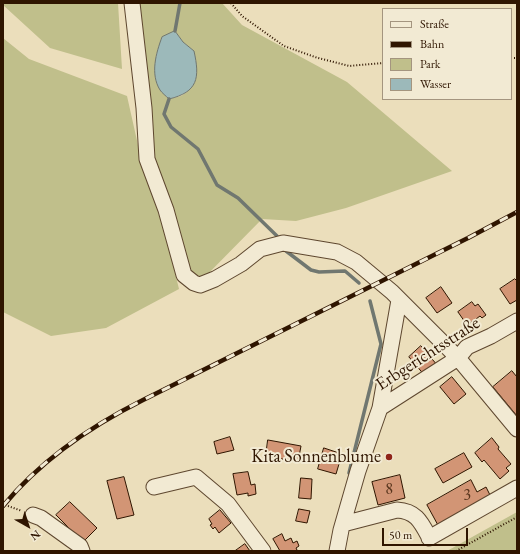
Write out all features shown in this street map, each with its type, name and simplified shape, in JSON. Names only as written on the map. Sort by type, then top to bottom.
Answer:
[{"type":"street","points":[[132,3],[144,108],[147,159],[166,210],[184,275],[194,283],[200,285],[215,279],[241,264],[260,249],[283,243],[337,252],[356,262],[396,296],[458,358],[517,430]]},
{"type":"street","name":"Erbgerichtsstraße","points":[[337,551],[358,471],[380,408],[396,296]]},
{"type":"street","name":"Erbgerichtsstraße","points":[[380,408],[458,358],[467,347],[491,336],[517,321]]},
{"type":"street","points":[[154,487],[196,477],[228,504],[263,551]]},
{"type":"street","points":[[343,524],[397,510],[404,511],[409,512],[418,518],[429,537],[517,488]]},
{"type":"street","points":[[33,515],[41,518],[80,546],[82,551]]},
{"type":"path","points":[[231,3],[242,16],[284,46],[318,58],[349,66],[382,63]]},
{"type":"path","points":[[3,503],[33,515]]},
{"type":"path","points":[[456,551],[517,517]]},
{"type":"green space","points":[[3,3],[118,3],[122,69],[50,48],[3,5]]},
{"type":"green space","points":[[135,3],[222,3],[242,25],[347,82],[452,171],[346,208],[296,221],[262,219],[200,282],[193,280],[155,166]],"holes":[[[175,31],[183,42],[194,51],[187,92],[181,96],[169,99],[157,81],[156,54]]]},
{"type":"green space","points":[[3,38],[29,59],[127,96],[142,163],[167,240],[179,289],[106,328],[51,336],[3,312]]},
{"type":"green space","points":[[517,512],[517,551],[447,551]]},
{"type":"water","points":[[175,31],[183,42],[194,51],[197,69],[195,82],[191,88],[179,96],[169,99],[161,91],[157,84],[155,77],[155,64],[162,37]]},
{"type":"building","points":[[515,279],[517,281],[517,300],[510,304],[500,289]]},
{"type":"building","points":[[441,287],[452,303],[437,313],[426,298]]},
{"type":"building","points":[[472,302],[475,306],[478,304],[486,315],[482,318],[480,316],[476,319],[477,321],[473,321],[467,325],[458,312]]},
{"type":"building","points":[[421,346],[438,366],[426,377],[409,357]]},
{"type":"building","points":[[512,371],[517,377],[517,416],[493,387]]},
{"type":"building","points":[[452,377],[466,394],[454,404],[440,387]]},
{"type":"building","points":[[230,437],[234,450],[217,454],[214,442]]},
{"type":"building","points":[[492,438],[499,447],[498,449],[511,464],[506,468],[509,471],[500,479],[484,460],[482,462],[475,453]]},
{"type":"building","points":[[268,440],[301,446],[298,462],[266,456]]},
{"type":"building","points":[[324,448],[342,454],[336,474],[318,469]]},
{"type":"building","points":[[464,453],[472,467],[443,483],[435,469]]},
{"type":"building","points":[[248,472],[251,485],[255,484],[256,494],[248,496],[248,493],[237,495],[233,474]]},
{"type":"building","points":[[400,475],[405,498],[378,505],[372,482]]},
{"type":"building","points":[[124,477],[134,515],[117,519],[107,481]]},
{"type":"building","points":[[301,478],[312,479],[311,499],[299,498]]},
{"type":"building","points":[[471,480],[477,492],[486,487],[491,497],[439,527],[427,505]]},
{"type":"building","points":[[70,502],[97,528],[83,542],[56,515]]},
{"type":"building","points":[[299,509],[310,511],[307,523],[296,521]]},
{"type":"building","points":[[220,510],[231,523],[219,533],[215,527],[213,529],[210,525],[212,524],[209,519]]},
{"type":"building","points":[[282,534],[285,541],[291,538],[293,543],[297,541],[299,546],[296,548],[297,550],[280,551],[273,539]]},
{"type":"building","points":[[245,544],[250,551],[235,551]]},
{"type":"waterway","points":[[175,31],[180,3]]},
{"type":"waterway","points":[[169,99],[164,114],[171,127],[198,149],[217,185],[238,198],[277,236]]},
{"type":"waterway","points":[[286,251],[311,270],[319,272],[345,271],[359,283]]},
{"type":"waterway","points":[[349,473],[381,344],[370,301]]},
{"type":"railway","points":[[3,506],[18,489],[50,459],[85,433],[123,410],[468,238],[517,212]]},
{"type":"place","name":"Kita Sonnenblume","points":[[389,457]]}]
